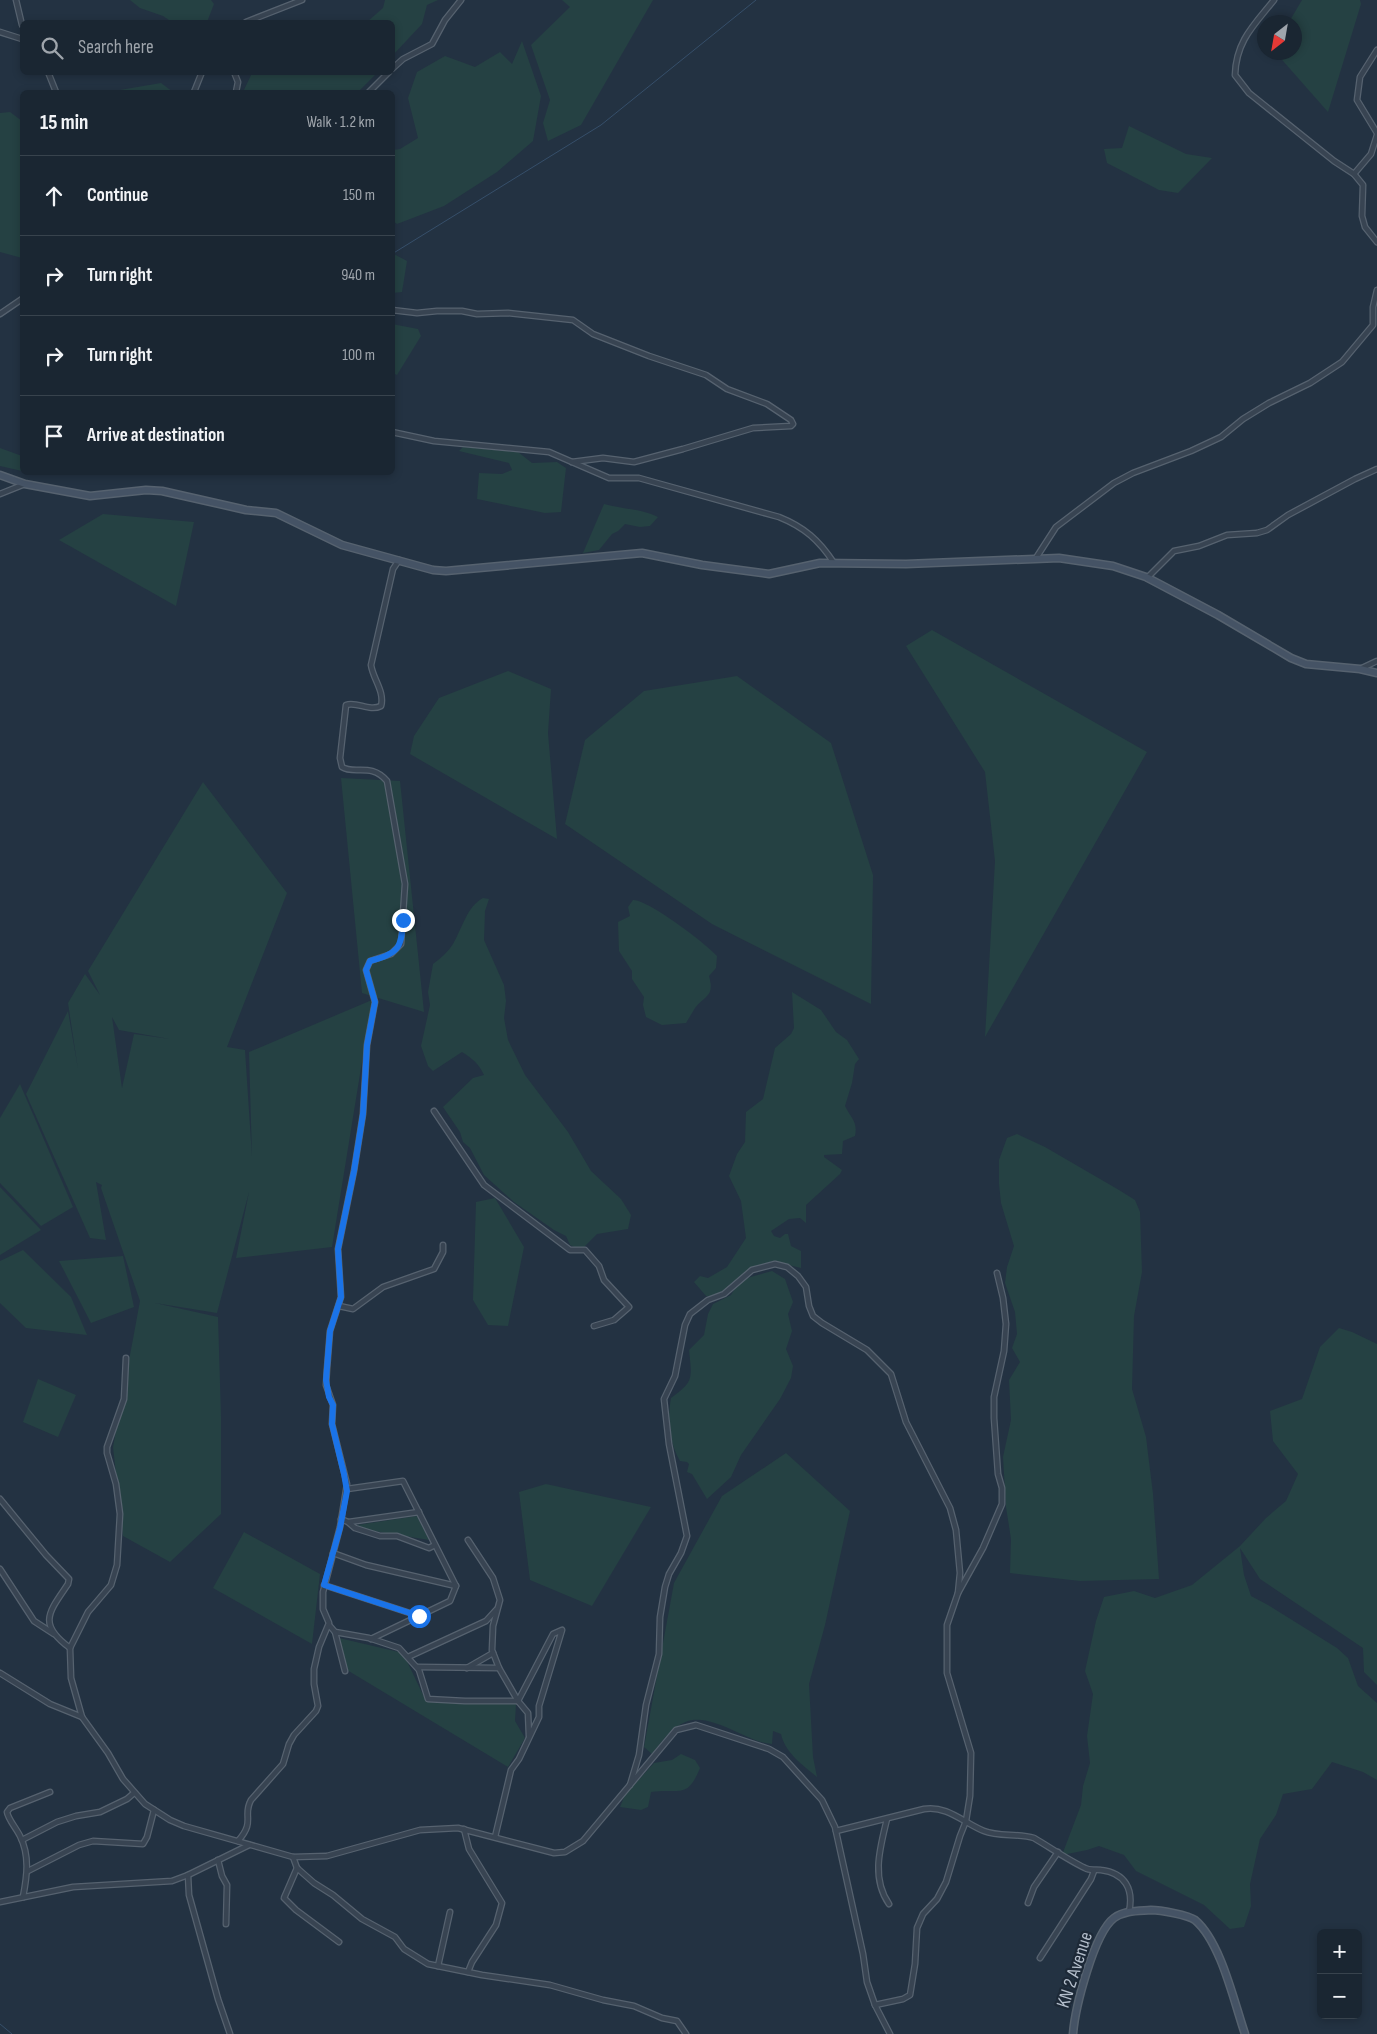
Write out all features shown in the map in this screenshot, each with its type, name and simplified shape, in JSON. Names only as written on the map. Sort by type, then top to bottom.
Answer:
[{"type":"street","points":[[16,0],[21,20]]},
{"type":"street","points":[[251,20],[302,0]]},
{"type":"street","points":[[395,66],[403,59],[432,44],[445,20],[461,0]]},
{"type":"street","points":[[1274,0],[1243,40],[1238,51],[1235,75],[1249,93],[1334,161],[1354,174],[1363,185],[1362,216],[1365,227],[1377,242]]},
{"type":"street","points":[[0,32],[20,38]]},
{"type":"street","points":[[1354,174],[1371,154],[1377,134],[1358,100],[1360,77],[1377,50]]},
{"type":"street","points":[[49,75],[55,90]]},
{"type":"street","points":[[195,90],[201,75]]},
{"type":"street","points":[[235,75],[238,82],[236,90]]},
{"type":"street","points":[[371,90],[386,75]]},
{"type":"street","points":[[1036,558],[1056,527],[1114,483],[1133,473],[1191,451],[1221,437],[1243,419],[1269,403],[1310,383],[1342,362],[1373,326],[1373,307],[1377,290]]},
{"type":"street","points":[[0,314],[20,300]]},
{"type":"street","points":[[395,310],[417,314],[437,311],[462,311],[477,314],[508,313],[573,320],[593,334],[649,356],[706,375],[727,390],[767,404],[791,420],[793,424],[791,426],[753,428],[634,462],[603,458],[572,462]]},
{"type":"street","points":[[395,433],[434,441],[549,452],[609,478],[639,478],[778,517],[799,525],[825,549],[834,563]]},
{"type":"street","points":[[1147,578],[1174,551],[1204,544],[1219,536],[1257,533],[1268,530],[1288,515],[1377,469]]},
{"type":"street","points":[[0,475],[25,484],[90,496],[146,490],[162,491],[246,510],[276,513],[342,545],[433,570],[446,571],[642,553],[702,565],[769,574],[807,565],[834,563],[906,564],[1036,558],[1058,558],[1088,562],[1113,566],[1147,578],[1226,619],[1291,658],[1306,664],[1360,669],[1377,673]]},
{"type":"street","points":[[0,494],[25,484]]},
{"type":"street","points":[[344,1671],[335,1632],[329,1625],[324,1609],[324,1585],[342,1519],[347,1489],[332,1424],[333,1405],[326,1385],[330,1331],[339,1306],[342,1290],[338,1249],[354,1171],[363,1114],[367,1045],[375,1002],[366,970],[370,961],[391,954],[401,944],[405,884],[388,781],[383,776],[368,770],[345,770],[342,767],[340,758],[346,706],[349,704],[373,708],[381,706],[382,703],[381,693],[372,675],[371,665],[394,569],[399,560]]},
{"type":"street","points":[[1360,669],[1377,662]]},
{"type":"street","points":[[434,1111],[484,1185],[570,1250],[584,1250],[599,1266],[604,1280],[630,1306],[614,1320],[594,1326]]},
{"type":"street","points":[[339,1306],[353,1309],[383,1288],[434,1269],[443,1252],[443,1245]]},
{"type":"street","points":[[630,1787],[639,1755],[646,1705],[659,1654],[660,1617],[665,1587],[687,1536],[669,1444],[664,1399],[674,1376],[690,1314],[708,1300],[724,1294],[752,1270],[775,1264],[787,1267],[798,1276],[806,1287],[809,1306],[813,1316],[867,1350],[891,1374],[906,1422],[950,1508],[956,1530],[960,1573],[958,1593]]},
{"type":"street","points":[[875,2005],[903,1999],[910,1995],[917,1928],[924,1914],[937,1898],[946,1882],[961,1830],[966,1821],[972,1781],[971,1753],[947,1673],[947,1625],[958,1593],[983,1548],[1002,1504],[1002,1488],[998,1474],[994,1397],[1004,1351],[1006,1324],[1003,1298],[997,1273]]},
{"type":"street","points":[[126,1358],[124,1399],[107,1447],[116,1484],[120,1514],[117,1565],[111,1585],[88,1612],[70,1648],[71,1678],[82,1717],[108,1753],[122,1779],[134,1793],[154,1810],[184,1826],[293,1857],[327,1856],[420,1830],[440,1828],[464,1829],[554,1853],[565,1852],[583,1841],[630,1787],[673,1731],[683,1727],[696,1726],[756,1744],[783,1757],[822,1800],[836,1831],[863,1954],[867,1982],[875,2005],[890,2034]]},
{"type":"street","points":[[347,1489],[403,1481],[456,1586],[450,1601],[371,1639]]},
{"type":"street","points":[[0,1499],[46,1555],[69,1579],[68,1584],[51,1609],[50,1626],[55,1635]]},
{"type":"street","points":[[348,1522],[419,1512]]},
{"type":"street","points":[[342,1519],[355,1528],[380,1536],[397,1536],[429,1548],[433,1546]]},
{"type":"street","points":[[468,1540],[493,1578],[500,1600],[493,1626],[493,1653],[498,1668],[518,1701],[528,1713],[529,1737]]},
{"type":"street","points":[[333,1553],[366,1565],[456,1586]]},
{"type":"street","points":[[0,1569],[34,1620],[70,1648]]},
{"type":"street","points":[[324,1585],[419,1616]]},
{"type":"street","points":[[408,1657],[486,1621],[498,1607]]},
{"type":"street","points":[[238,1841],[248,1827],[248,1804],[283,1764],[294,1735],[316,1711],[318,1706],[314,1684],[314,1669],[319,1647],[329,1625]]},
{"type":"street","points":[[495,1837],[511,1770],[519,1759],[539,1717],[540,1706],[562,1630],[553,1634],[518,1701]]},
{"type":"street","points":[[335,1632],[371,1639],[399,1648],[419,1670],[428,1699],[465,1702],[518,1701]]},
{"type":"street","points":[[466,1668],[493,1653]]},
{"type":"street","points":[[417,1667],[498,1668]]},
{"type":"street","points":[[0,1673],[50,1704],[82,1717]]},
{"type":"street","points":[[23,1897],[28,1871],[22,1840],[7,1815],[8,1810],[50,1792]]},
{"type":"street","points":[[22,1840],[57,1822],[76,1816],[100,1812],[127,1800],[134,1793]]},
{"type":"street","points":[[836,1831],[932,1808],[988,1832],[1027,1836],[1086,1869],[1111,1873],[1126,1882],[1131,1897],[1129,1912]]},
{"type":"street","points":[[28,1871],[80,1845],[93,1841],[143,1844],[147,1837],[154,1810]]},
{"type":"street","points":[[886,1819],[877,1860],[881,1893],[889,1904]]},
{"type":"street","points":[[464,1829],[469,1849],[502,1903],[496,1925],[472,1962],[468,1972]]},
{"type":"street","points":[[0,1902],[54,1890],[94,1885],[162,1883],[188,1875],[249,1844]]},
{"type":"street","points":[[1028,1902],[1034,1887],[1058,1852]]},
{"type":"street","points":[[293,1857],[297,1868],[314,1883],[334,1895],[362,1919],[395,1937],[404,1949],[428,1964],[550,1985],[603,2000],[634,2006],[662,2018],[677,2021],[686,2034]]},
{"type":"street","points":[[218,1860],[222,1876],[227,1885],[226,1924]]},
{"type":"street","points":[[297,1868],[284,1898],[296,1910],[339,1942]]},
{"type":"street","points":[[1040,1958],[1094,1871]]},
{"type":"street","points":[[188,1875],[191,1904],[230,2034]]},
{"type":"street","name":"KN 2 Avenue","points":[[1073,2034],[1076,2008],[1101,1934],[1108,1924],[1116,1917],[1129,1912],[1160,1910],[1194,1920],[1215,1946],[1245,2034]]},
{"type":"street","points":[[438,1966],[450,1912]]},
{"type":"green space","points":[[130,0],[211,0],[214,4],[208,20],[169,20],[140,8]]},
{"type":"green space","points":[[385,0],[438,0],[427,5],[422,24],[395,53],[395,20],[369,20],[383,8]]},
{"type":"green space","points":[[562,0],[653,0],[581,125],[548,141],[543,123],[550,100],[531,45],[570,7]]},
{"type":"green space","points":[[1302,0],[1360,0],[1361,4],[1328,112],[1282,60],[1302,60],[1302,15],[1293,15]]},
{"type":"green space","points":[[522,41],[541,96],[533,141],[497,172],[444,206],[397,224],[395,222],[395,150],[400,149],[418,138],[408,98],[417,72],[445,56],[475,67],[500,52],[512,64]]},
{"type":"green space","points":[[251,75],[375,75],[360,90],[244,90]]},
{"type":"green space","points":[[161,83],[170,90],[120,90]]},
{"type":"green space","points":[[10,112],[20,120],[20,257],[0,252],[0,113]]},
{"type":"green space","points":[[1129,126],[1186,154],[1212,158],[1178,193],[1159,190],[1107,163],[1104,149],[1122,148]]},
{"type":"green space","points":[[395,255],[407,261],[402,292],[395,293]]},
{"type":"green space","points":[[395,325],[418,329],[421,336],[397,375],[395,374]]},
{"type":"green space","points":[[463,447],[518,452],[532,463],[557,462],[566,468],[561,512],[545,513],[477,499],[479,473],[502,474],[512,470],[509,463],[459,451]]},
{"type":"green space","points":[[0,448],[20,455],[20,471],[0,466]]},
{"type":"green space","points":[[604,504],[646,512],[658,517],[650,526],[640,527],[625,524],[612,534],[599,550],[583,553]]},
{"type":"green space","points":[[103,514],[194,522],[176,606],[59,540]]},
{"type":"green space","points":[[932,630],[1147,752],[985,1037],[995,861],[985,772],[906,646]]},
{"type":"green space","points":[[508,671],[551,689],[548,733],[557,839],[410,754],[414,736],[439,698]]},
{"type":"green space","points":[[737,676],[831,743],[873,875],[871,1004],[712,924],[565,824],[585,740],[644,691]]},
{"type":"green space","points":[[341,778],[400,781],[424,1012],[362,993]]},
{"type":"green space","points":[[203,782],[287,893],[227,1047],[245,1050],[252,1157],[249,1052],[372,1000],[332,1247],[236,1258],[249,1192],[217,1313],[155,1303],[218,1317],[221,1514],[170,1562],[123,1536],[113,1447],[140,1301],[101,1188],[102,1185],[96,1182],[106,1240],[90,1238],[26,1094],[68,1011],[78,1069],[68,1003],[85,974],[100,995],[88,971]],"holes":[[[112,1017],[119,1030],[170,1039],[134,1034],[122,1088]]]},
{"type":"green space","points":[[483,898],[489,899],[485,911],[484,940],[504,985],[506,1001],[504,1018],[508,1040],[525,1075],[568,1132],[591,1171],[621,1199],[631,1215],[628,1229],[597,1234],[581,1250],[570,1245],[566,1236],[554,1230],[514,1202],[484,1175],[470,1148],[463,1142],[460,1132],[443,1107],[473,1078],[484,1075],[478,1065],[462,1052],[433,1071],[428,1066],[421,1046],[430,1005],[428,992],[433,964],[451,947],[465,918],[473,906]]},
{"type":"green space","points":[[633,900],[663,914],[690,933],[717,956],[716,968],[709,976],[711,983],[710,992],[695,1008],[686,1023],[662,1025],[646,1017],[643,1005],[644,997],[632,979],[632,971],[619,951],[618,922],[630,916],[628,907]]},
{"type":"green space","points":[[792,992],[821,1010],[836,1032],[847,1040],[859,1059],[855,1064],[845,1106],[855,1124],[855,1136],[843,1141],[842,1154],[824,1155],[824,1157],[842,1170],[806,1205],[806,1223],[800,1218],[789,1219],[771,1231],[774,1236],[780,1238],[788,1234],[791,1246],[801,1251],[801,1268],[772,1261],[744,1273],[738,1281],[723,1293],[712,1297],[706,1296],[694,1282],[700,1276],[708,1278],[727,1267],[746,1238],[741,1201],[729,1176],[737,1154],[745,1142],[746,1112],[763,1099],[775,1048],[791,1034],[794,1028]]},
{"type":"green space","points":[[20,1084],[73,1207],[41,1226],[0,1183],[0,1118]]},
{"type":"green space","points":[[1017,1134],[1045,1147],[1135,1200],[1140,1212],[1142,1272],[1134,1316],[1132,1389],[1146,1437],[1153,1494],[1159,1579],[1080,1581],[1010,1573],[1011,1539],[1006,1507],[1003,1457],[1011,1420],[1009,1380],[1020,1362],[1012,1348],[1017,1334],[1015,1312],[1005,1283],[1007,1267],[1014,1246],[1001,1203],[999,1160],[1007,1138]]},
{"type":"green space","points":[[0,1187],[41,1230],[0,1255]]},
{"type":"green space","points":[[495,1198],[524,1247],[508,1326],[488,1325],[473,1300],[476,1202]]},
{"type":"green space","points":[[23,1250],[71,1297],[87,1335],[26,1328],[0,1303],[0,1261]]},
{"type":"green space","points":[[123,1256],[134,1307],[91,1323],[59,1261]]},
{"type":"green space","points":[[772,1271],[785,1279],[793,1302],[788,1314],[792,1331],[786,1349],[793,1366],[791,1378],[780,1399],[741,1455],[731,1477],[707,1499],[692,1474],[687,1472],[689,1464],[680,1461],[673,1446],[669,1423],[671,1398],[688,1383],[691,1373],[689,1350],[704,1335],[708,1314],[713,1304],[731,1295],[740,1280]]},
{"type":"green space","points":[[1339,1328],[1377,1344],[1377,1685],[1364,1672],[1363,1648],[1260,1579],[1240,1548],[1244,1575],[1251,1596],[1337,1648],[1348,1658],[1358,1686],[1377,1703],[1377,1780],[1363,1772],[1332,1762],[1312,1789],[1283,1794],[1276,1815],[1260,1839],[1250,1884],[1251,1906],[1244,1927],[1230,1929],[1204,1905],[1136,1871],[1124,1855],[1099,1846],[1062,1855],[1081,1805],[1083,1786],[1090,1763],[1087,1736],[1093,1694],[1085,1671],[1096,1621],[1104,1597],[1134,1591],[1155,1598],[1192,1585],[1240,1546],[1266,1518],[1286,1501],[1298,1474],[1273,1441],[1270,1411],[1302,1399],[1320,1347]]},
{"type":"green space","points":[[38,1379],[76,1395],[58,1437],[23,1422]]},
{"type":"green space","points":[[786,1453],[850,1511],[825,1625],[809,1684],[813,1757],[817,1777],[790,1753],[781,1734],[773,1731],[772,1744],[755,1740],[724,1726],[700,1720],[681,1724],[672,1731],[652,1754],[644,1747],[674,1583],[722,1496]]},
{"type":"green space","points":[[546,1484],[651,1507],[592,1606],[530,1580],[519,1492]]},
{"type":"green space","points":[[417,1516],[429,1540],[368,1530],[357,1525]]},
{"type":"green space","points":[[244,1532],[320,1574],[312,1644],[213,1588]]},
{"type":"green space","points":[[339,1638],[403,1653],[426,1701],[516,1704],[515,1721],[525,1738],[508,1767],[347,1670]]},
{"type":"green space","points":[[681,1754],[695,1760],[700,1768],[691,1785],[682,1790],[651,1792],[648,1807],[641,1810],[620,1807],[625,1795],[654,1763],[672,1760]]},
{"type":"waterway","points":[[395,252],[601,125],[756,0]]},
{"type":"waterway","points":[[0,2024],[12,2034]]},
{"type":"route","points":[[403,920],[401,944],[398,949],[383,958],[370,961],[366,970],[375,1002],[367,1045],[363,1114],[354,1171],[338,1249],[342,1290],[337,1313],[330,1331],[326,1380],[329,1397],[333,1405],[332,1424],[347,1491],[340,1528],[324,1585],[419,1616]]}]
